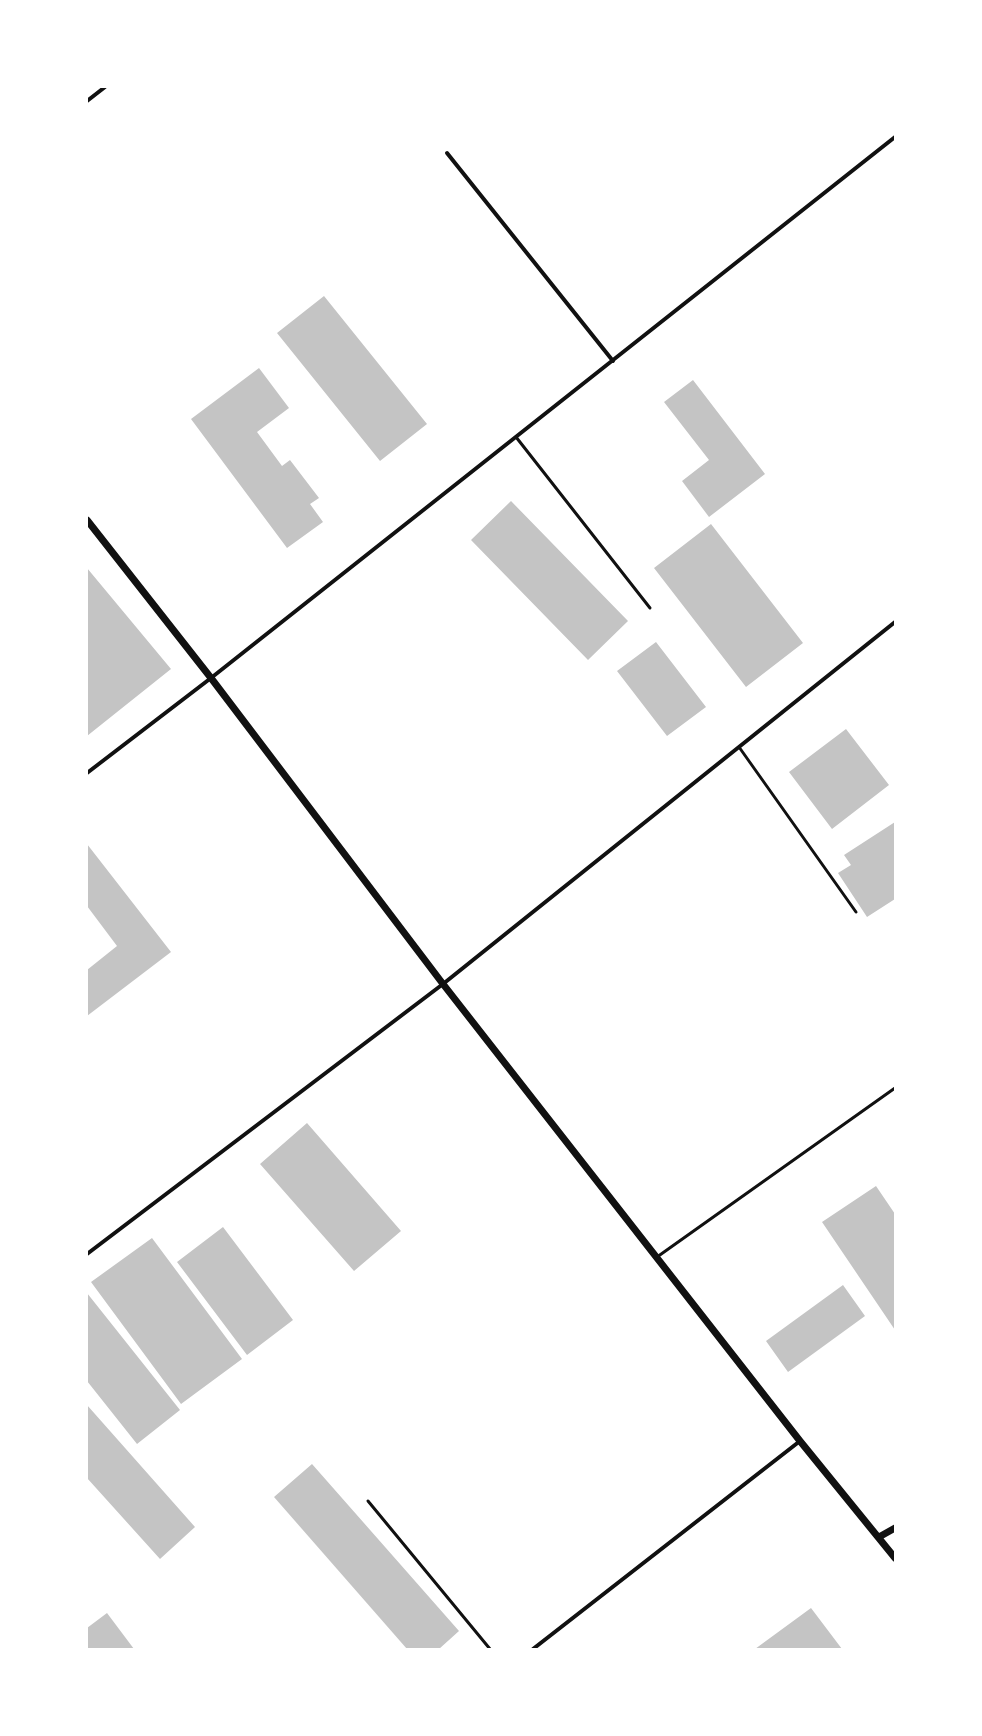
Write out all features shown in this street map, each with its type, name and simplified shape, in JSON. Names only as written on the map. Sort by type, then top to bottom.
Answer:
[{"type":"street","points":[[87,101],[105,87]]},
{"type":"street","points":[[87,773],[211,678],[516,438],[895,137]]},
{"type":"street","points":[[447,153],[613,361]]},
{"type":"street","points":[[87,520],[211,678],[443,984],[800,1441],[895,1558]]},
{"type":"street","points":[[87,1254],[443,984],[895,622]]},
{"type":"street","points":[[533,1649],[800,1441]]},
{"type":"street","points":[[879,1537],[895,1528]]},
{"type":"lane","points":[[516,438],[650,608]]},
{"type":"lane","points":[[739,747],[856,912]]},
{"type":"lane","points":[[657,1257],[895,1088]]},
{"type":"lane","points":[[368,1501],[490,1649]]},
{"type":"building","points":[[324,296],[427,424],[380,461],[277,333]]},
{"type":"building","points":[[259,368],[289,408],[257,432],[282,466],[290,460],[319,498],[310,504],[323,522],[287,548],[191,419]]},
{"type":"building","points":[[693,380],[765,474],[709,517],[682,481],[709,460],[664,402]]},
{"type":"building","points":[[511,501],[628,621],[588,660],[471,540]]},
{"type":"building","points":[[711,524],[803,643],[746,687],[654,568]]},
{"type":"building","points":[[87,568],[171,669],[87,736]]},
{"type":"building","points":[[656,642],[706,707],[667,736],[617,671]]},
{"type":"building","points":[[846,729],[889,785],[832,829],[789,772]]},
{"type":"building","points":[[895,822],[895,899],[867,917],[838,873],[851,865],[844,855]]},
{"type":"building","points":[[87,844],[171,952],[87,1016],[87,970],[117,946],[87,906]]},
{"type":"building","points":[[307,1123],[401,1231],[354,1271],[260,1164]]},
{"type":"building","points":[[876,1186],[895,1214],[895,1330],[822,1222]]},
{"type":"building","points":[[223,1227],[293,1320],[247,1355],[177,1262]]},
{"type":"building","points":[[152,1238],[242,1359],[181,1404],[91,1282]]},
{"type":"building","points":[[843,1285],[865,1316],[788,1372],[766,1341]]},
{"type":"building","points":[[87,1293],[180,1410],[137,1444],[87,1381]]},
{"type":"building","points":[[87,1405],[195,1527],[160,1559],[87,1478]]},
{"type":"building","points":[[312,1464],[459,1631],[439,1649],[407,1649],[274,1497]]},
{"type":"building","points":[[811,1608],[842,1649],[755,1649]]},
{"type":"building","points":[[107,1613],[134,1649],[87,1649],[87,1628]]}]
